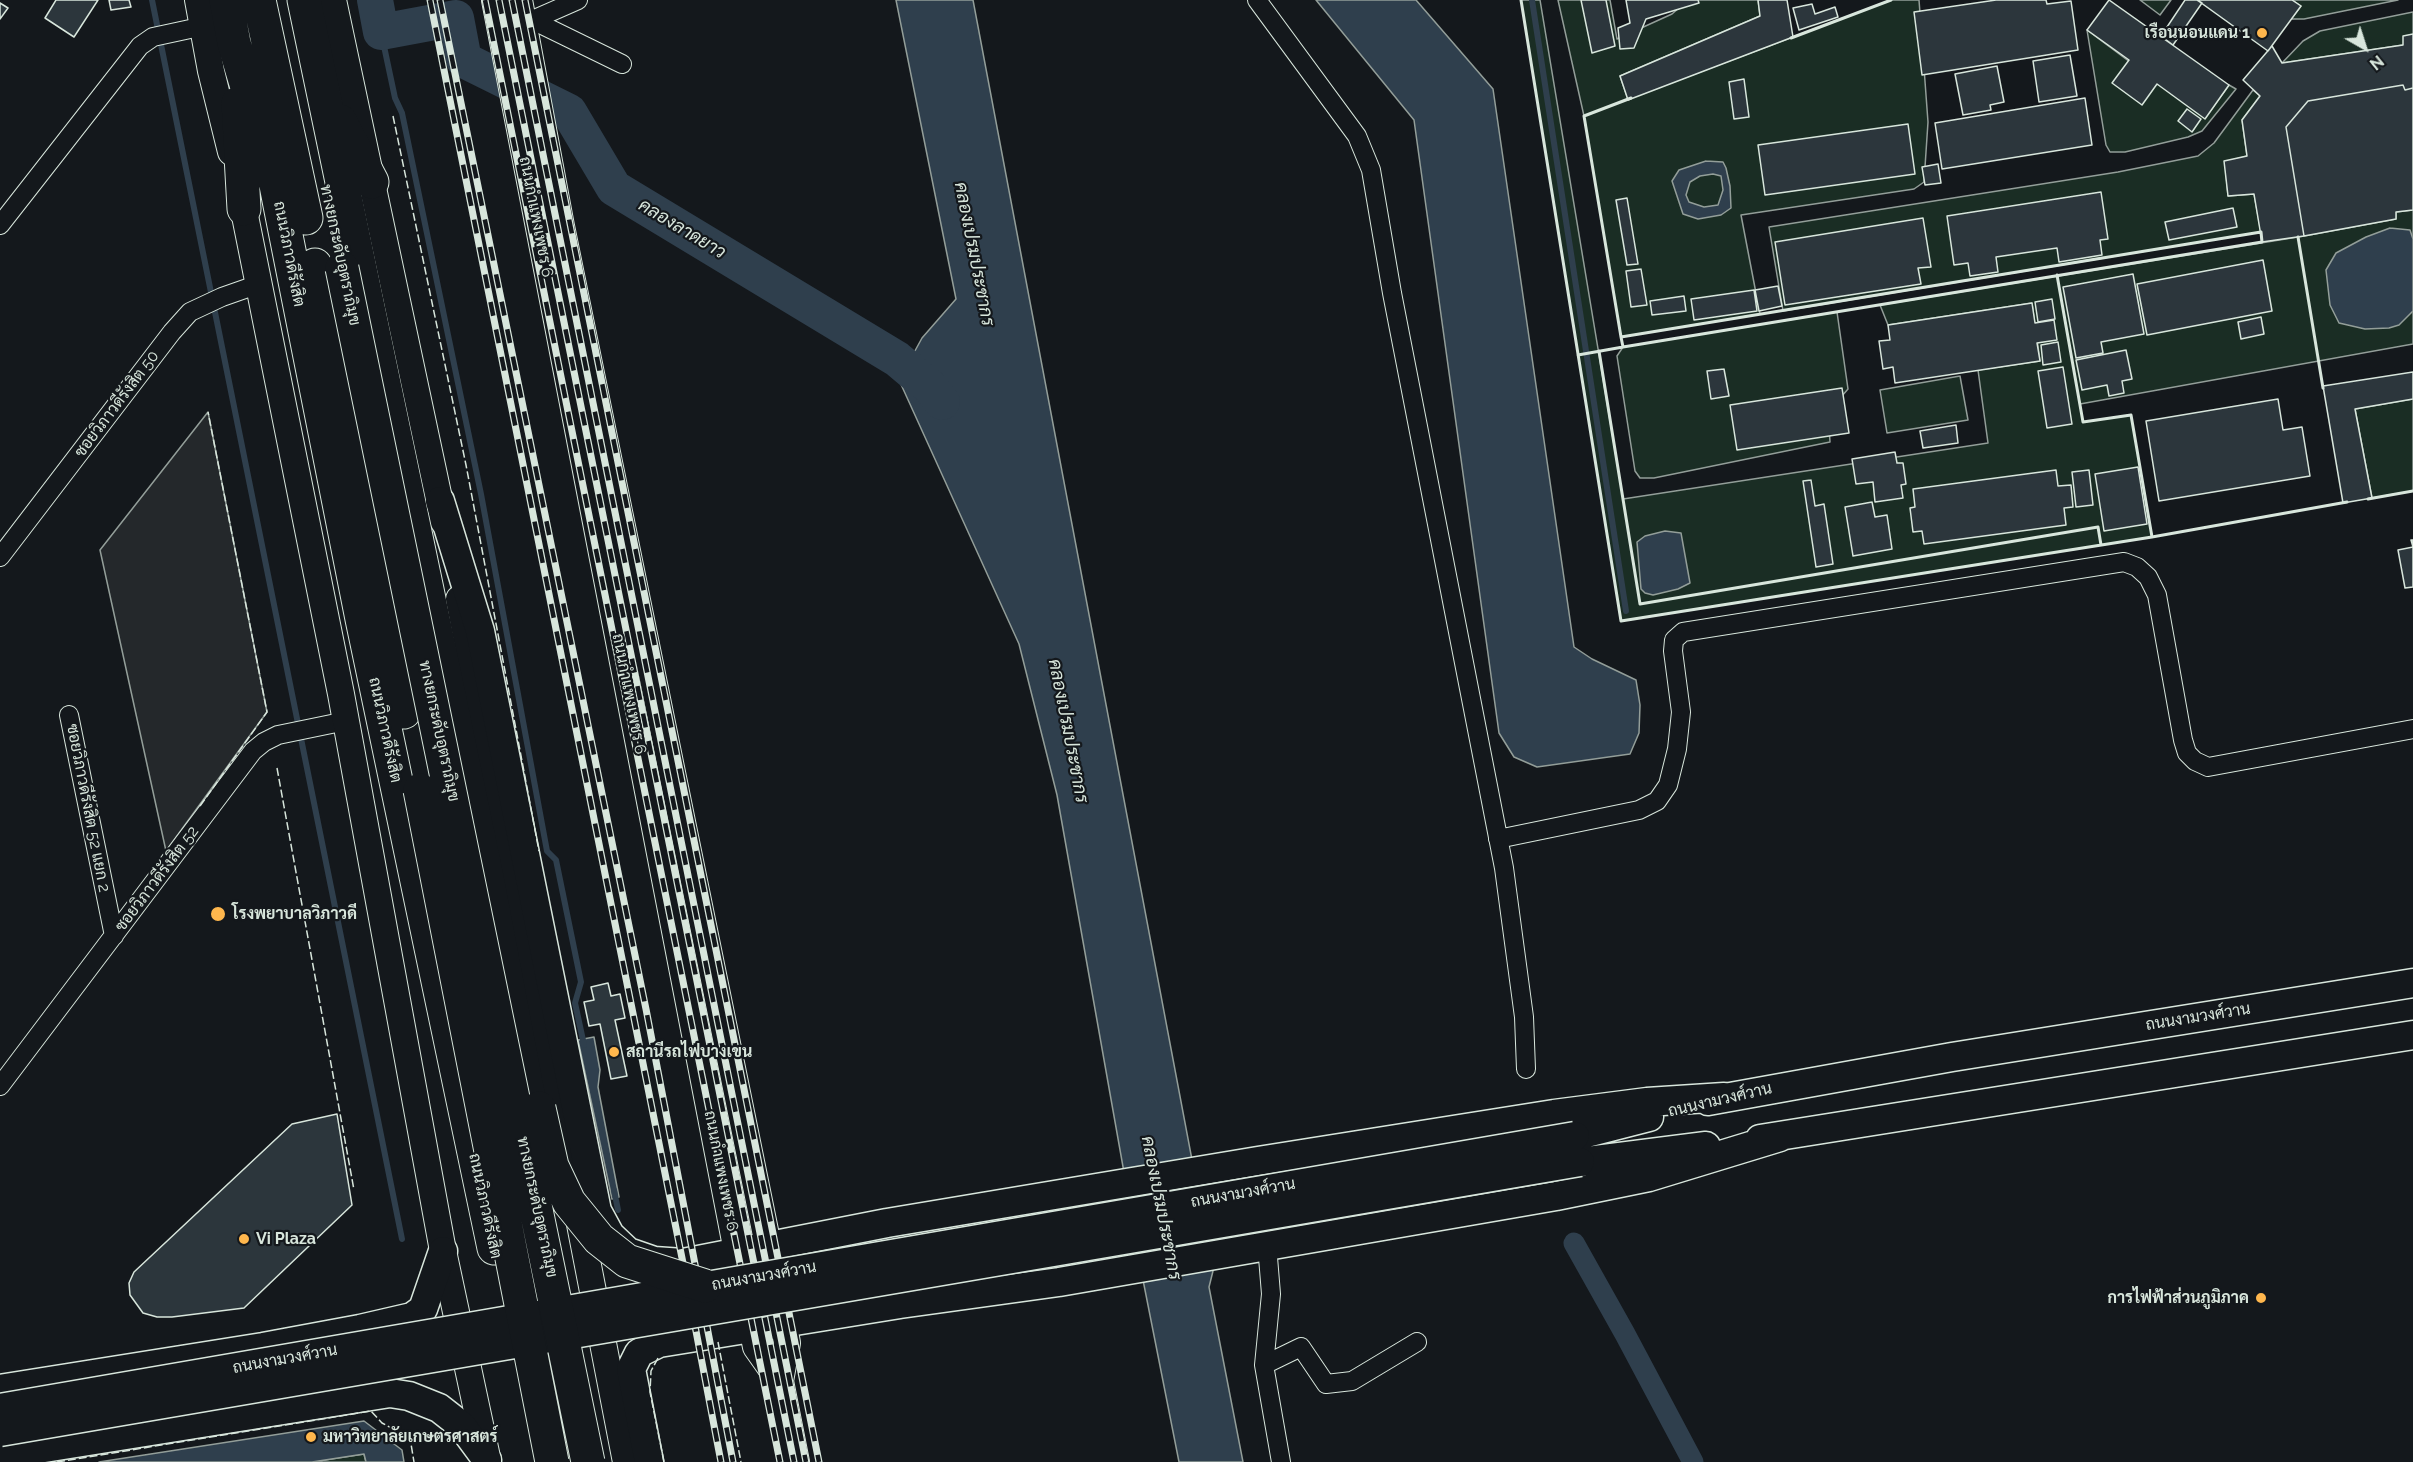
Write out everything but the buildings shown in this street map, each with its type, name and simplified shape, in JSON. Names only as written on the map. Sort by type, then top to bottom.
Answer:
[{"type":"highway","name":"ถนนวิภาวดีรังสิต","points":[[226,0],[234,44],[276,185],[360,608],[537,1462]]},
{"type":"highway","name":"ทางยกระดับอุตราภิมุข","points":[[259,0],[298,181],[382,600],[552,1462]]},
{"type":"highway","name":"ทางยกระดับอุตราภิมุข","points":[[286,0],[588,1462]]},
{"type":"highway","points":[[304,0],[488,877],[580,1368],[600,1462]]},
{"type":"highway","points":[[234,44],[244,209]]},
{"type":"highway","points":[[321,85],[372,182]]},
{"type":"highway","points":[[342,268],[431,608],[552,1166],[569,1202],[599,1239],[627,1260],[705,1286]]},
{"type":"main road","points":[[198,0],[211,72],[244,209],[346,721],[444,1251],[488,1461]]},
{"type":"main road","points":[[333,0],[440,501],[626,1462]]},
{"type":"main road","name":"ถนนกำแพงเพชร 6","points":[[495,0],[520,68],[752,1328],[756,1347],[780,1381]]},
{"type":"main road","name":"ถนนกำแพงเพชร 6","points":[[520,68],[525,15]]},
{"type":"main road","name":"ถนนกำแพงเพชร 6","points":[[531,129],[768,1246],[787,1342],[780,1381],[796,1462]]},
{"type":"main road","points":[[440,501],[480,631],[597,1211],[610,1235],[628,1252],[654,1261],[683,1263],[887,1223],[1258,1161],[1578,1110],[1724,1097]]},
{"type":"main road","name":"ถนนงามวงศ์วาน","points":[[0,1432],[1577,1149],[1724,1097],[1952,1057],[2413,983]]},
{"type":"main road","name":"ถนนงามวงศ์วาน","points":[[0,1408],[705,1286],[1577,1149],[1780,1137],[2413,1035]]},
{"type":"main road","points":[[649,1462],[631,1369],[639,1353],[658,1343],[900,1304],[1059,1282],[1596,1188],[1698,1163],[1780,1137]]},
{"type":"main road","points":[[887,1223],[853,1238],[844,1249],[852,1293],[856,1297],[864,1302],[900,1304]]},
{"type":"main road","points":[[0,1389],[360,1329],[412,1317],[423,1309],[444,1251]]},
{"type":"main road","points":[[360,1329],[382,1335],[402,1348],[408,1369],[404,1379],[390,1393]]},
{"type":"main road","points":[[0,1455],[390,1393],[409,1396],[439,1408],[462,1425],[488,1461]]},
{"type":"street","points":[[525,15],[578,0]]},
{"type":"street","points":[[1257,0],[1357,136],[1371,170],[1392,293],[1498,838],[1524,1017],[1526,1069]]},
{"type":"street","points":[[525,15],[622,64]]},
{"type":"street","points":[[0,225],[140,46],[153,37],[204,26]]},
{"type":"street","name":"ซอยวิภาวดีรังสิต 50","points":[[0,557],[172,332],[190,312],[222,297],[259,284]]},
{"type":"street","points":[[1498,838],[1639,810],[1657,801],[1668,785],[1677,749],[1681,712],[1673,651],[1674,640],[1683,632],[2124,562],[2137,567],[2148,577],[2157,595],[2183,740],[2187,753],[2195,761],[2208,767],[2413,729]]},
{"type":"street","name":"ซอยวิภาวดีรังสิต 52 แยก 2","points":[[69,715],[114,936]]},
{"type":"street","name":"ซอยวิภาวดีรังสิต 52","points":[[0,1086],[253,751],[271,738],[346,721]]},
{"type":"street","points":[[1267,1245],[1271,1294],[1264,1365],[1281,1462]]},
{"type":"street","points":[[1264,1365],[1302,1347],[1326,1384],[1352,1381],[1417,1342]]},
{"type":"green space","points":[[1521,0],[1540,0],[1623,499],[1988,443],[1978,370],[2040,361],[2032,303],[1888,325],[1880,305],[2304,236],[2396,219],[2396,212],[2413,210],[2413,344],[2080,404],[2083,422],[2131,415],[2152,537],[1621,621]]},
{"type":"green space","points":[[1558,0],[1610,0],[1617,39],[1672,14],[1688,0],[1758,0],[1760,16],[1620,76],[1628,99],[1891,0],[1919,0],[1928,122],[1924,182],[1914,189],[1741,215],[1760,314],[1621,337],[1584,116]]},
{"type":"green space","points":[[2140,0],[2171,0],[2160,15]]},
{"type":"green space","points":[[2292,0],[2398,0],[2304,19],[2291,19],[2301,6]]},
{"type":"green space","points":[[2413,12],[2413,34],[2403,45],[2282,63],[2303,41],[2320,31]]},
{"type":"green space","points":[[2087,30],[2205,118],[2229,85],[2236,89],[2202,131],[2188,137],[2125,152],[2110,152],[2106,145]]},
{"type":"green space","points":[[2253,90],[2260,96],[2242,120],[2247,156],[2225,162],[2228,196],[2254,194],[2261,232],[1783,311],[1769,227],[2118,172],[2198,156],[2214,143]]},
{"type":"green space","points":[[1837,312],[1848,389],[1828,412],[1830,442],[1654,478],[1640,478],[1635,471],[1617,356],[1623,347]]},
{"type":"green space","points":[[1960,376],[1968,420],[1887,433],[1880,390]]},
{"type":"green space","points":[[2413,399],[2413,491],[2372,498],[2355,409]]},
{"type":"green space","points":[[364,1454],[366,1462],[312,1462]]},
{"type":"shaded area","points":[[208,412],[267,712],[166,851],[100,550]]},
{"type":"water","name":"คลองเปรมประชากร","points":[[896,0],[973,0],[1213,1271],[1209,1287],[1243,1462],[1179,1462],[1144,1285],[1057,795],[1019,644],[899,380],[922,338],[956,299]]},
{"type":"water","points":[[1316,0],[1416,0],[1493,89],[1574,647],[1592,659],[1636,680],[1640,705],[1639,733],[1630,754],[1537,767],[1514,757],[1499,733],[1414,120]]},
{"type":"water","points":[[1706,161],[1723,162],[1730,186],[1731,208],[1721,215],[1698,219],[1683,214],[1672,181],[1679,170]],"holes":[[[1713,174],[1721,176],[1723,190],[1718,205],[1704,207],[1689,202],[1686,195],[1690,182],[1700,176]]]},
{"type":"water","points":[[2390,228],[2410,230],[2413,239],[2413,311],[2399,325],[2389,328],[2365,329],[2339,323],[2330,305],[2326,270],[2336,253],[2366,237]]},
{"type":"water","points":[[1665,531],[1681,533],[1690,583],[1678,589],[1653,595],[1645,593],[1641,589],[1637,542],[1645,536]]},
{"type":"water","points":[[594,1037],[600,1070],[598,1087],[619,1197],[612,1199],[578,1040]]},
{"type":"water","name":"มหาวิทยาลัยเกษตรศาสตร์","points":[[364,1421],[402,1450],[404,1462],[366,1462],[364,1454],[312,1462],[99,1462]]},
{"type":"waterway","points":[[152,0],[402,1239]]},
{"type":"waterway","name":"คลองลาดยาว","points":[[375,0],[381,32],[456,18],[464,60],[569,112],[614,188],[897,359],[929,386],[942,402]]},
{"type":"waterway","points":[[1532,0],[1626,611]]},
{"type":"waterway","points":[[381,32],[395,98],[402,113],[481,494],[547,851],[556,860],[581,982],[575,1003],[584,1045]]},
{"type":"waterway","points":[[614,1190],[618,1210]]},
{"type":"waterway","points":[[1574,1243],[1693,1462]]},
{"type":"railway","points":[[430,0],[721,1462]]},
{"type":"railway","points":[[440,0],[646,1009],[733,1462]]},
{"type":"railway","points":[[485,0],[780,1462]]},
{"type":"railway","points":[[499,0],[794,1462]]},
{"type":"railway","points":[[512,0],[806,1462]]},
{"type":"railway","points":[[525,0],[819,1462]]},
{"type":"fence","points":[[393,116],[466,465],[539,851]]},
{"type":"fence","points":[[200,806],[267,712],[208,412]]},
{"type":"fence","points":[[277,768],[354,1190]]},
{"type":"fence","points":[[718,1342],[741,1462]]},
{"type":"fence","points":[[658,1358],[651,1371],[650,1392],[664,1462]]},
{"type":"fence","points":[[57,1462],[371,1411],[382,1423],[410,1438],[414,1462]]},
{"type":"wall","points":[[1521,0],[1621,621],[2152,537],[2347,502]]},
{"type":"wall","points":[[1791,38],[1891,0]]},
{"type":"wall","points":[[1621,337],[2261,232],[2262,242],[1623,347],[1621,337],[1584,116],[1631,98]]},
{"type":"wall","points":[[2298,237],[2323,388]]},
{"type":"wall","points":[[2057,275],[2083,422],[2131,415],[2152,537]]},
{"type":"wall","points":[[1578,355],[1623,347]]},
{"type":"wall","points":[[1599,351],[1640,604],[2098,527],[2101,545]]},
{"type":"wall","points":[[2368,499],[2413,491]]},
{"type":"place","name":"เรือนนอนแดน 1","points":[[2262,33]]},
{"type":"place","name":"โรงพยาบาลวิภาวดี","points":[[218,914]]},
{"type":"place","name":"สถานีรถไฟบางเขน","points":[[614,1052]]},
{"type":"place","name":"Vi Plaza","points":[[244,1239]]},
{"type":"place","name":"การไฟฟ้าส่วนภูมิภาค","points":[[2261,1298]]},
{"type":"place","name":"มหาวิทยาลัยเกษตรศาสตร์","points":[[311,1437]]}]
